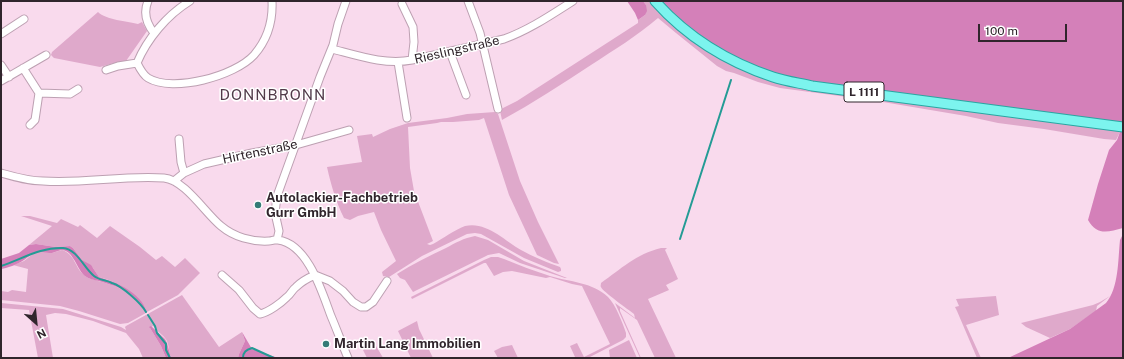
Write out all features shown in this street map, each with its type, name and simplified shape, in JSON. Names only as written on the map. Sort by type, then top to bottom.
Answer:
[{"type":"main road","name":"L 1111","points":[[655,1],[686,31],[716,51],[738,63],[774,77],[812,86],[1123,127]]},
{"type":"street","points":[[148,1],[145,9],[146,17],[148,24],[154,33]]},
{"type":"street","points":[[137,63],[143,49],[154,33],[171,16],[190,1]]},
{"type":"street","points":[[137,63],[147,77],[156,81],[175,84],[195,81],[228,72],[240,66],[253,56],[263,42],[271,21],[272,1]]},
{"type":"street","points":[[277,240],[279,231],[276,217],[276,202],[280,187],[320,77],[332,49],[338,24],[346,1]]},
{"type":"street","points":[[468,1],[478,26],[498,109]]},
{"type":"street","name":"Rieslingstraße","points":[[332,49],[370,59],[398,62],[412,60],[483,45],[513,36],[544,20],[574,1]]},
{"type":"street","points":[[402,4],[413,27],[414,42],[412,60]]},
{"type":"street","points":[[1,34],[24,19]]},
{"type":"street","points":[[450,52],[466,95]]},
{"type":"street","points":[[1,81],[46,55]]},
{"type":"street","points":[[398,62],[407,118]]},
{"type":"street","points":[[106,70],[118,66],[137,63]]},
{"type":"street","points":[[1,65],[8,77]]},
{"type":"street","points":[[23,68],[39,93],[35,120],[30,125]]},
{"type":"street","points":[[39,93],[70,94],[78,89]]},
{"type":"street","name":"Hirtenstraße","points":[[174,182],[184,173],[204,164],[296,145],[350,130]]},
{"type":"street","points":[[179,139],[180,155],[184,173]]},
{"type":"street","points":[[1,173],[29,180],[42,181],[67,182],[132,178],[166,178],[174,182],[189,193],[221,226],[233,234],[243,238],[255,240],[277,240],[290,244],[296,249],[307,262],[315,275],[348,358]]},
{"type":"street","points":[[222,275],[233,284],[257,313],[260,314],[265,313],[283,301],[288,297],[294,288],[315,275],[330,280],[353,302],[361,307],[366,307],[373,302],[387,281]]},
{"type":"shaded area","points":[[627,1],[643,1],[646,5],[647,11],[645,15],[638,20]]},
{"type":"shaded area","points":[[643,1],[651,1],[663,14],[1103,126],[1120,132],[1116,140],[1104,139],[998,123],[877,101],[780,88],[726,71],[717,66],[658,18],[617,48],[502,120],[500,111],[503,108],[517,101],[638,23],[638,20],[645,15],[646,5]]},
{"type":"shaded area","points":[[661,1],[1123,1],[1123,124],[812,82],[774,73],[740,60],[712,45],[688,27]]},
{"type":"shaded area","points":[[98,12],[106,17],[117,20],[138,24],[142,22],[147,31],[126,61],[100,67],[54,58],[51,55],[52,52]]},
{"type":"shaded area","points":[[495,112],[498,114],[520,181],[559,264],[537,255],[509,195],[484,118],[479,120],[441,122],[408,127],[410,168],[414,191],[433,241],[427,244],[433,244],[465,226],[480,226],[494,232],[525,252],[560,267],[561,271],[558,272],[524,258],[481,234],[475,233],[467,234],[422,256],[389,277],[383,276],[382,272],[396,261],[374,212],[358,216],[350,220],[344,218],[334,193],[327,167],[362,162],[357,136],[372,134],[373,137],[408,123],[467,114]]},
{"type":"shaded area","points":[[1123,124],[1123,228],[1103,232],[1095,229],[1088,220],[1109,150],[1117,140]]},
{"type":"shaded area","points":[[21,216],[30,216],[57,223],[61,219],[78,227],[80,225],[97,238],[110,226],[156,260],[162,256],[175,267],[185,258],[200,273],[178,295],[147,312],[144,306],[134,295],[113,282],[99,277],[93,268],[82,260],[70,246],[56,247],[36,244],[29,245],[52,226]]},
{"type":"shaded area","points":[[1123,234],[1123,358],[1008,358],[1070,329],[1106,303],[1116,281],[1120,240]]},
{"type":"shaded area","points":[[475,236],[488,240],[524,261],[567,278],[520,263],[499,253],[488,255],[413,292],[405,280],[400,278],[397,274],[421,260],[467,238]]},
{"type":"shaded area","points":[[36,244],[56,247],[70,246],[82,260],[91,265],[99,277],[121,285],[134,294],[144,305],[147,312],[146,313],[137,300],[126,291],[85,276],[72,256],[65,251],[61,250],[52,253],[36,252],[19,263],[1,269],[1,259],[19,253],[29,245]]},
{"type":"shaded area","points":[[661,248],[667,248],[665,250],[678,279],[666,285],[669,290],[648,299],[676,358],[655,358],[637,320],[620,308],[640,358],[615,303],[635,318],[634,314],[602,289],[601,283],[636,258]]},
{"type":"shaded area","points":[[62,250],[70,255],[81,272],[86,276],[126,291],[137,300],[146,313],[128,323],[120,324],[60,306],[1,300],[1,291],[8,292],[12,290],[26,292],[28,269],[13,265],[24,261],[39,251],[52,253]]},
{"type":"shaded area","points":[[491,257],[498,257],[550,276],[588,285],[602,292],[611,300],[616,309],[626,333],[626,337],[588,358],[574,358],[575,357],[570,346],[577,343],[584,357],[610,344],[582,286],[550,277],[546,278],[512,271],[503,272],[494,276],[486,263],[412,299],[411,297]]},
{"type":"shaded area","points":[[182,295],[219,347],[242,332],[245,341],[238,358],[171,358],[167,341],[153,326],[150,328],[161,346],[166,358],[143,358],[139,349],[126,333],[93,321],[66,314],[55,313],[46,315],[53,358],[38,358],[29,310],[1,308],[1,303],[63,309],[121,327],[126,330],[126,326]]},
{"type":"shaded area","points":[[996,296],[999,315],[966,325],[981,358],[977,358],[955,307],[959,306],[956,299]]},
{"type":"shaded area","points":[[1110,296],[1097,306],[1096,311],[1070,329],[1050,338],[1026,327],[1021,323],[1093,305]]},
{"type":"shaded area","points":[[417,321],[419,329],[433,358],[411,358],[398,331]]},
{"type":"shaded area","points":[[151,326],[165,339],[171,358],[166,358],[161,346],[149,327]]},
{"type":"shaded area","points":[[242,332],[252,349],[278,358],[238,358],[245,341]]},
{"type":"shaded area","points":[[629,340],[637,358],[610,358],[609,350]]},
{"type":"shaded area","points":[[373,341],[383,358],[367,358],[363,350]]},
{"type":"shaded area","points":[[512,345],[518,358],[498,358],[494,351],[502,347]]},
{"type":"waterway","points":[[680,239],[731,80]]},
{"type":"waterway","points":[[1,266],[47,249],[68,249],[76,255],[90,273],[126,291],[144,308],[146,312]]},
{"type":"waterway","points":[[148,315],[155,326],[157,333],[166,344],[166,350],[170,358]]},
{"type":"waterway","points":[[243,358],[245,352],[252,348],[274,358]]},
{"type":"place","name":"Autolackier-Fachbetrieb Gurr GmbH","points":[[258,205]]},
{"type":"place","name":"Martin Lang Immobilien","points":[[326,344]]},
{"type":"district","name":"DONNBRONN","points":[[273,95]]}]
